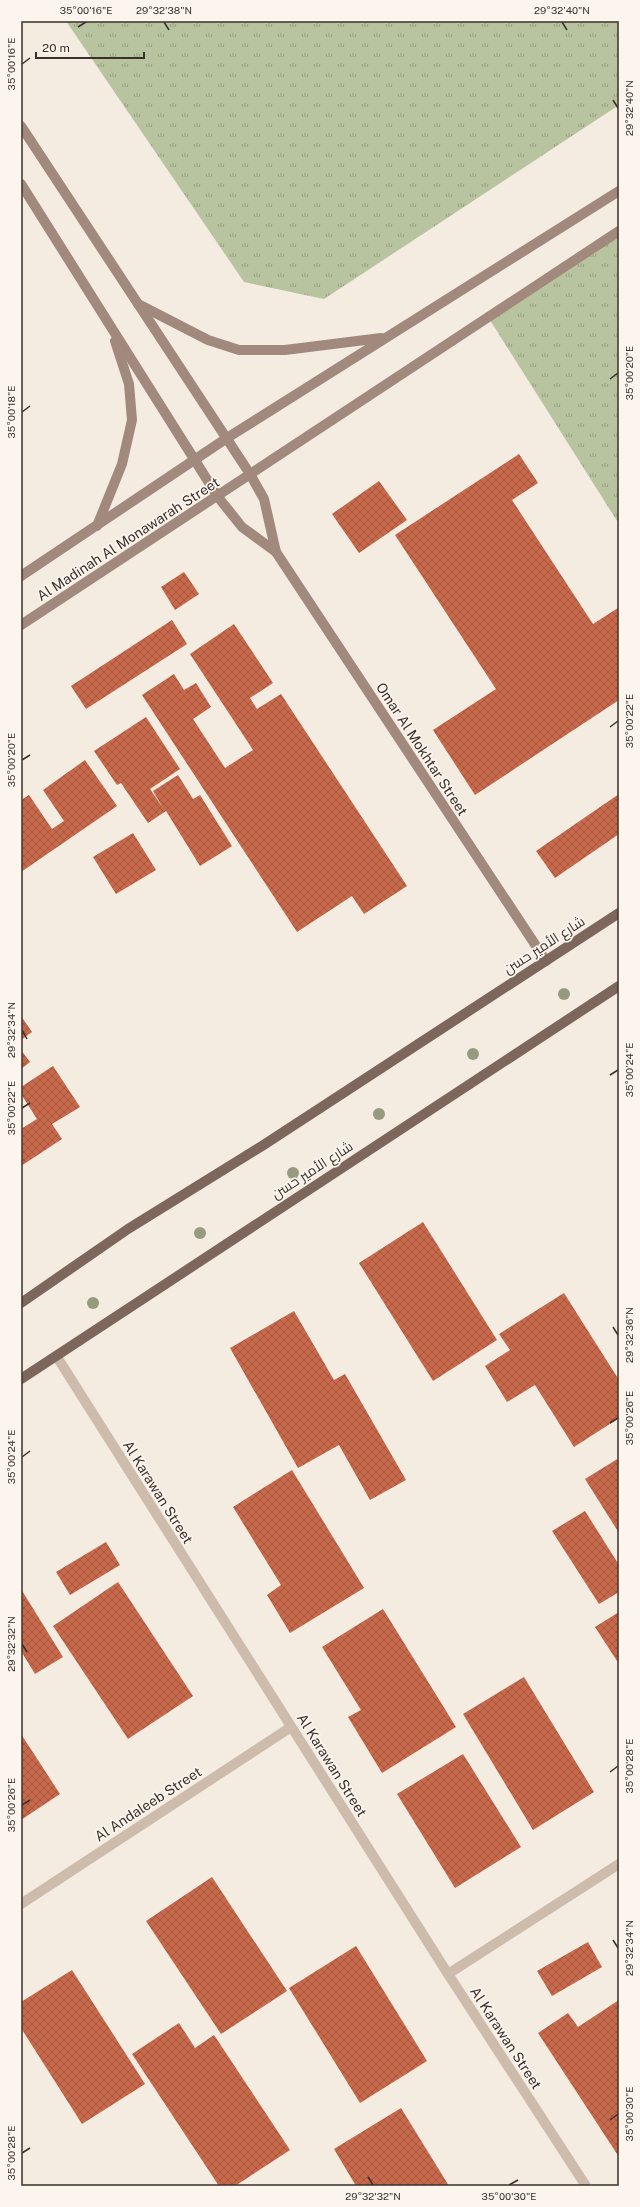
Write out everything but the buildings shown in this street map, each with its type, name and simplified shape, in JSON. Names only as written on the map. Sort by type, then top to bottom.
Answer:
[{"type":"main road","points":[[21,126],[136,303],[250,474],[264,499],[276,552]]},
{"type":"main road","points":[[21,184],[218,497],[242,528],[276,552]]},
{"type":"main road","name":"Al Madinah Al Monawarah Street","points":[[21,576],[194,459],[619,191]]},
{"type":"main road","name":"Al Madinah Al Monawarah Street","points":[[21,626],[619,231]]},
{"type":"main road","points":[[136,303],[208,340],[239,350],[285,350],[385,338]]},
{"type":"main road","points":[[97,526],[122,464],[132,420],[129,384],[111,327]]},
{"type":"main road","name":"Omar Al Mokhtar Street","points":[[276,552],[546,961]]},
{"type":"main road","name":"شارع الأمير حسن","points":[[21,1303],[128,1229],[262,1146],[477,1004],[619,913]]},
{"type":"main road","name":"شارع الأمير حسن","points":[[21,1379],[57,1357],[242,1233],[619,986]]},
{"type":"street","name":"Al Karawan Street","points":[[57,1357],[448,1974],[586,2186]]},
{"type":"street","name":"Al Andaleeb Street","points":[[21,1904],[291,1727]]},
{"type":"street","points":[[448,1974],[619,1864]]},
{"type":"green space","points":[[66,21],[619,21],[619,105],[324,299],[244,282]]},
{"type":"green space","points":[[619,230],[619,524],[488,317]]}]
